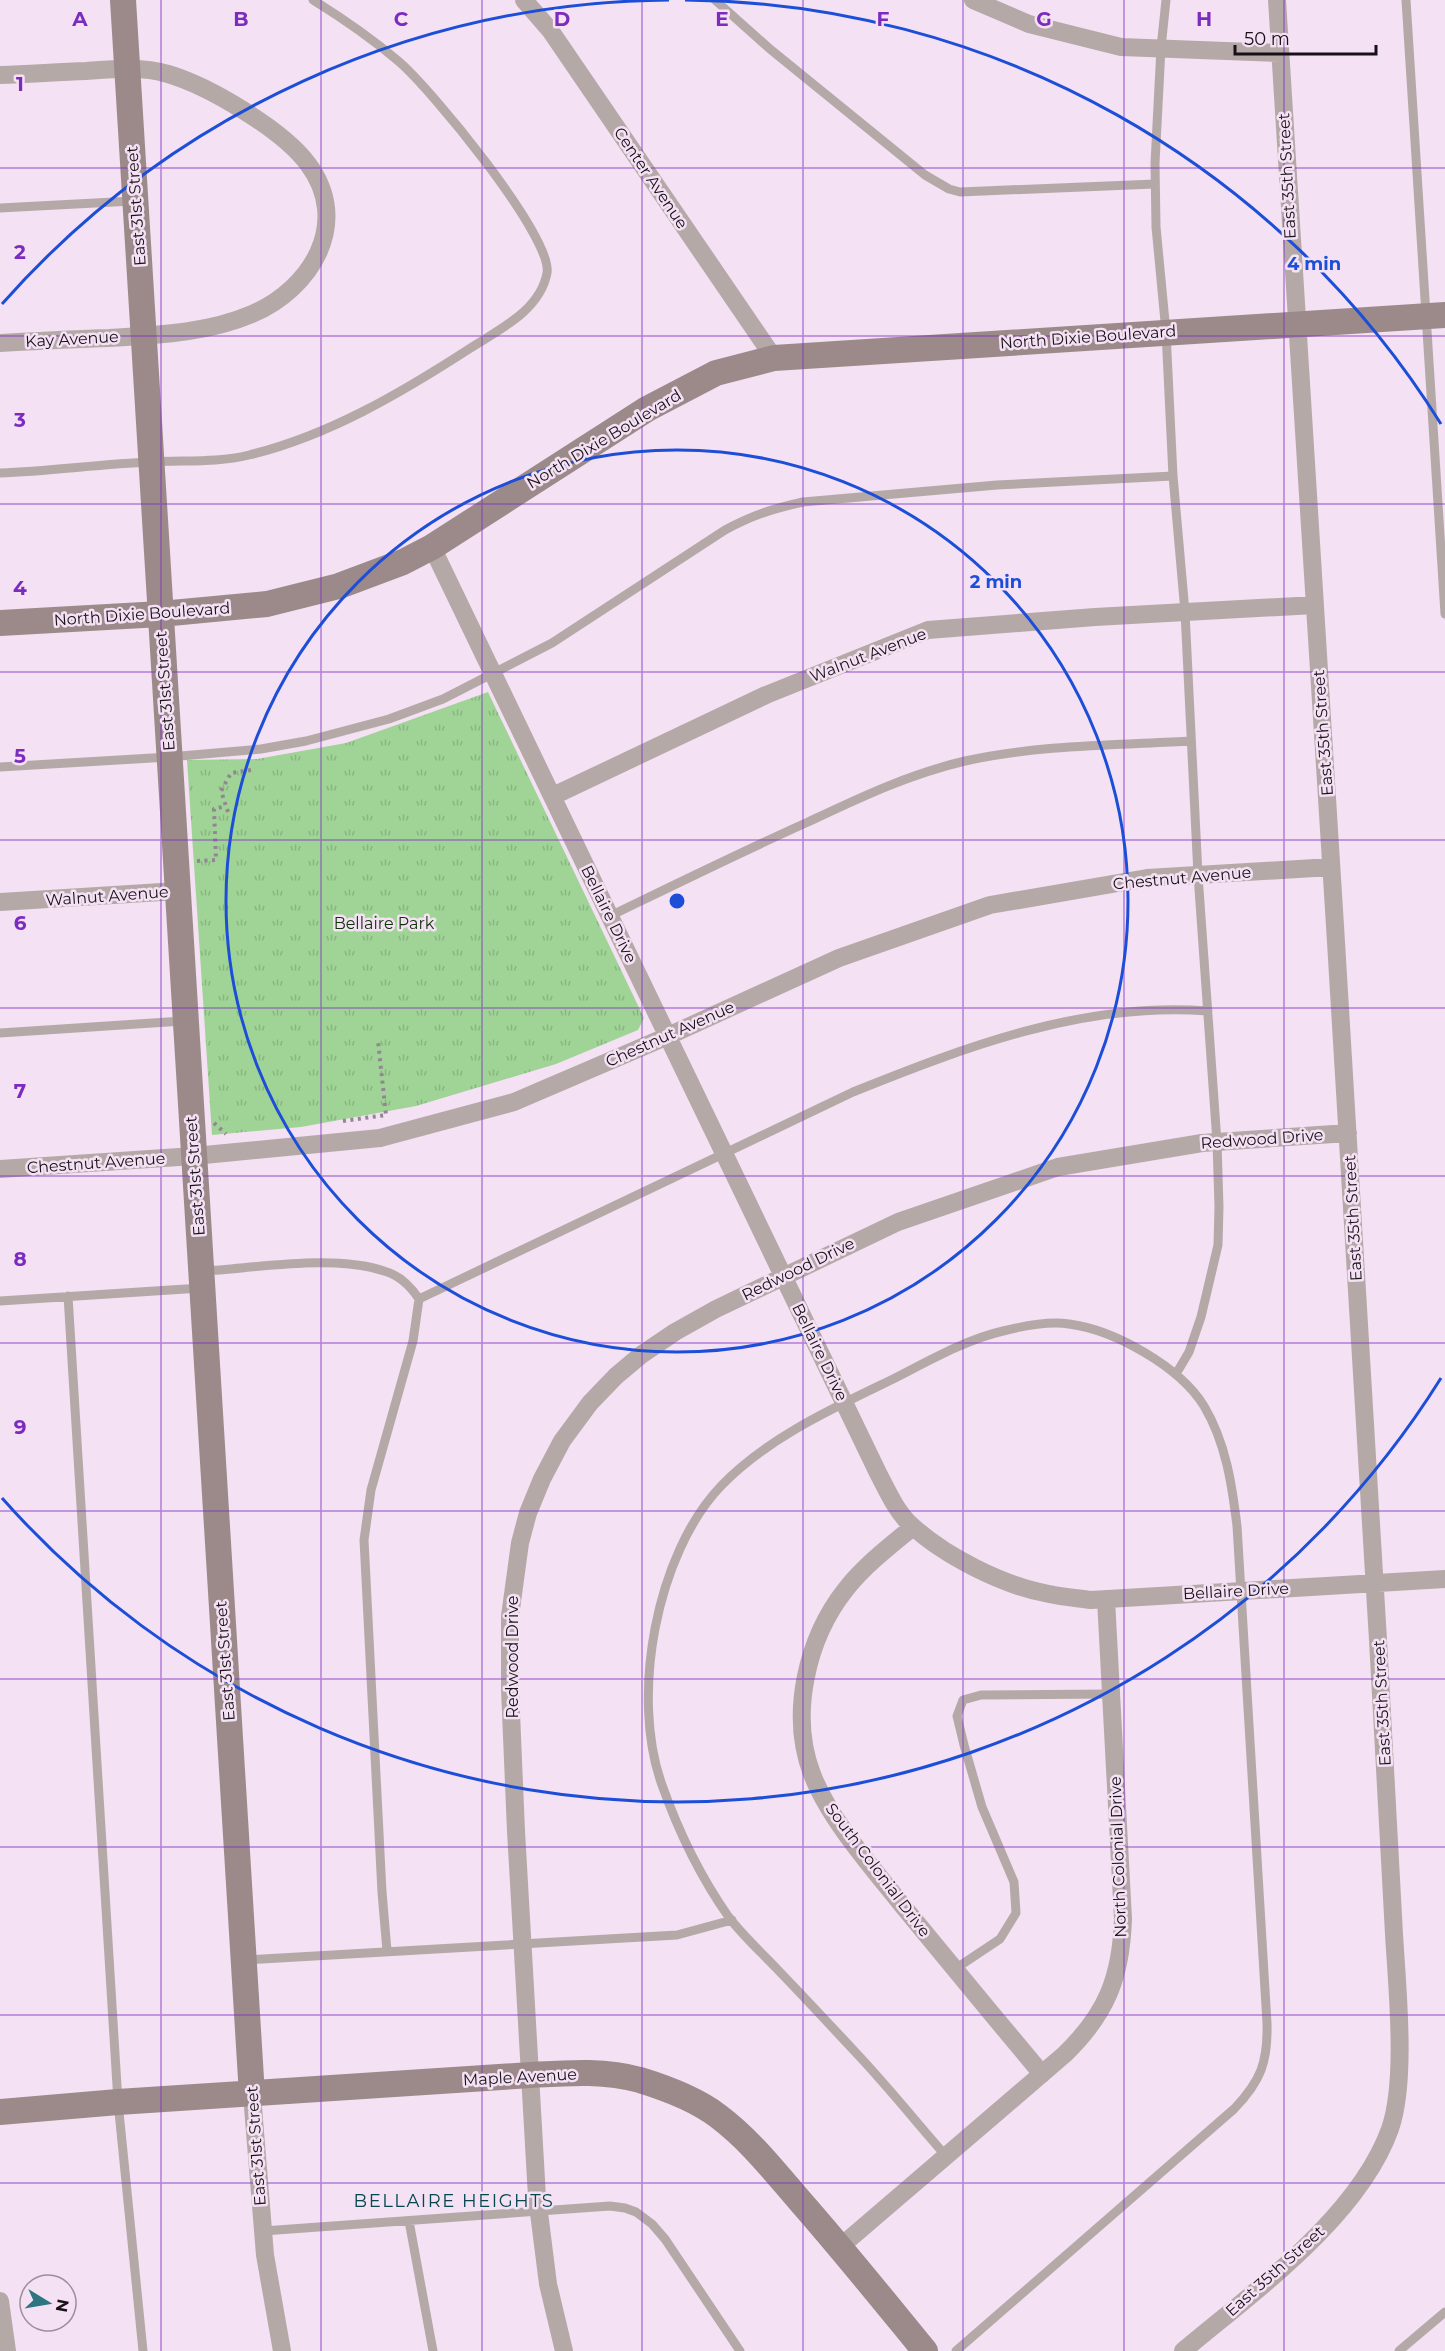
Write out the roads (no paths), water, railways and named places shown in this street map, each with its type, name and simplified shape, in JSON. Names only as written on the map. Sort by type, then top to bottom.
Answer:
[{"type":"street","name":"East 31st Street","points":[[123,0],[252,2095],[265,2255],[282,2351]]},
{"type":"street","name":"Center Avenue","points":[[524,0],[550,30],[774,358]]},
{"type":"street","points":[[973,0],[1029,24],[1121,47],[1280,53]]},
{"type":"street","name":"East 35th Street","points":[[1183,2351],[1294,2258],[1329,2223],[1360,2183],[1377,2156],[1390,2128],[1396,2103],[1399,2068],[1398,1998],[1375,1583],[1277,0]]},
{"type":"street","name":"Kay Avenue","points":[[0,75],[127,68],[168,74],[195,84],[235,106],[274,132],[308,164],[321,189],[326,217],[324,238],[309,272],[294,288],[253,314],[229,323],[191,331],[144,336],[0,343]]},
{"type":"street","name":"North Dixie Boulevard","points":[[0,623],[160,614],[267,604],[339,586],[403,562],[432,547],[647,410],[716,374],[774,358],[1296,323],[1436,316]]},
{"type":"street","name":"Bellaire Drive","points":[[432,547],[844,1402],[896,1506],[913,1527],[961,1559],[1003,1580],[1048,1594],[1091,1600],[1445,1579]]},
{"type":"street","name":"Walnut Avenue","points":[[553,796],[766,694],[928,630],[1315,604]]},
{"type":"street","name":"Chestnut Avenue","points":[[0,1169],[194,1156],[380,1138],[514,1102],[668,1036],[839,958],[990,905],[1147,878],[1332,867]]},
{"type":"street","name":"Walnut Avenue","points":[[0,902],[178,891]]},
{"type":"street","name":"Redwood Drive","points":[[564,2351],[554,2318],[539,2212],[511,1701],[510,1616],[520,1543],[528,1513],[542,1479],[562,1441],[590,1403],[616,1376],[641,1355],[675,1332],[716,1309],[898,1222],[1058,1167],[1217,1142],[1348,1133]]},
{"type":"street","name":"South Colonial Drive","points":[[913,1527],[871,1562],[847,1588],[819,1635],[807,1673],[802,1722],[805,1746],[812,1773],[822,1796],[880,1877],[1042,2074]]},
{"type":"street","name":"North Colonial Drive","points":[[840,2247],[1082,2038],[1098,2017],[1108,1998],[1118,1970],[1122,1949],[1123,1918],[1106,1599]]},
{"type":"street","name":"Maple Avenue","points":[[0,2112],[531,2075],[578,2073],[618,2076],[664,2088],[717,2115],[756,2150],[926,2351]]},
{"type":"street","points":[[0,2301],[7,2351]]},
{"type":"lane","points":[[0,473],[248,456],[333,426],[412,385],[519,316],[540,295],[548,271],[542,248],[480,153],[435,97],[398,60],[314,0]]},
{"type":"lane","points":[[715,0],[770,49],[924,175],[949,189],[960,192],[1155,184]]},
{"type":"lane","points":[[1166,0],[1161,48],[1155,184],[1156,227],[1166,332],[1173,476],[1185,612],[1198,875],[1217,1142],[1219,1207],[1218,1245],[1201,1317],[1188,1352],[1176,1374]]},
{"type":"lane","points":[[1406,0],[1436,316],[1445,614]]},
{"type":"lane","points":[[0,208],[135,201]]},
{"type":"lane","points":[[0,766],[170,758],[261,749],[306,741],[389,720],[443,699],[552,643],[725,530],[754,514],[803,502],[868,496],[997,485],[1173,476]]},
{"type":"lane","points":[[610,916],[797,826],[884,787],[924,772],[966,760],[1058,748],[1191,741]]},
{"type":"lane","points":[[419,1299],[853,1092],[926,1062],[985,1043],[1098,1015],[1177,1009],[1208,1011]]},
{"type":"lane","points":[[0,1033],[186,1020]]},
{"type":"lane","points":[[0,1301],[68,1296],[332,1262],[386,1271],[402,1281],[419,1299]]},
{"type":"lane","points":[[68,1296],[118,2102],[143,2351]]},
{"type":"lane","points":[[387,1951],[364,1540],[371,1490],[413,1341],[419,1299]]},
{"type":"lane","points":[[946,2156],[864,2061],[732,1920],[682,1834],[661,1782],[653,1752],[648,1695],[650,1656],[662,1599],[689,1531],[721,1486],[744,1465],[776,1442],[844,1402],[966,1344],[1002,1331],[1040,1324],[1068,1324],[1118,1339],[1176,1374],[1204,1406],[1222,1445],[1233,1489],[1241,1591],[1268,2023],[1266,2049],[1261,2073],[1247,2095],[1199,2141],[956,2351]]},
{"type":"lane","points":[[955,1969],[1000,1939],[1016,1913],[1014,1882],[982,1807],[957,1716],[963,1700],[981,1695],[1111,1694]]},
{"type":"lane","points":[[244,1960],[523,1942],[677,1935],[732,1920]]},
{"type":"lane","points":[[263,2231],[617,2206],[646,2218],[665,2239],[740,2351]]},
{"type":"lane","points":[[409,2221],[434,2351]]},
{"type":"lane","points":[[1399,2351],[1445,2312]]},
{"type":"district","name":"BELLAIRE HEIGHTS","points":[[454,2201]]},
{"type":"park label","name":"Bellaire Park","points":[[384,923]]}]
